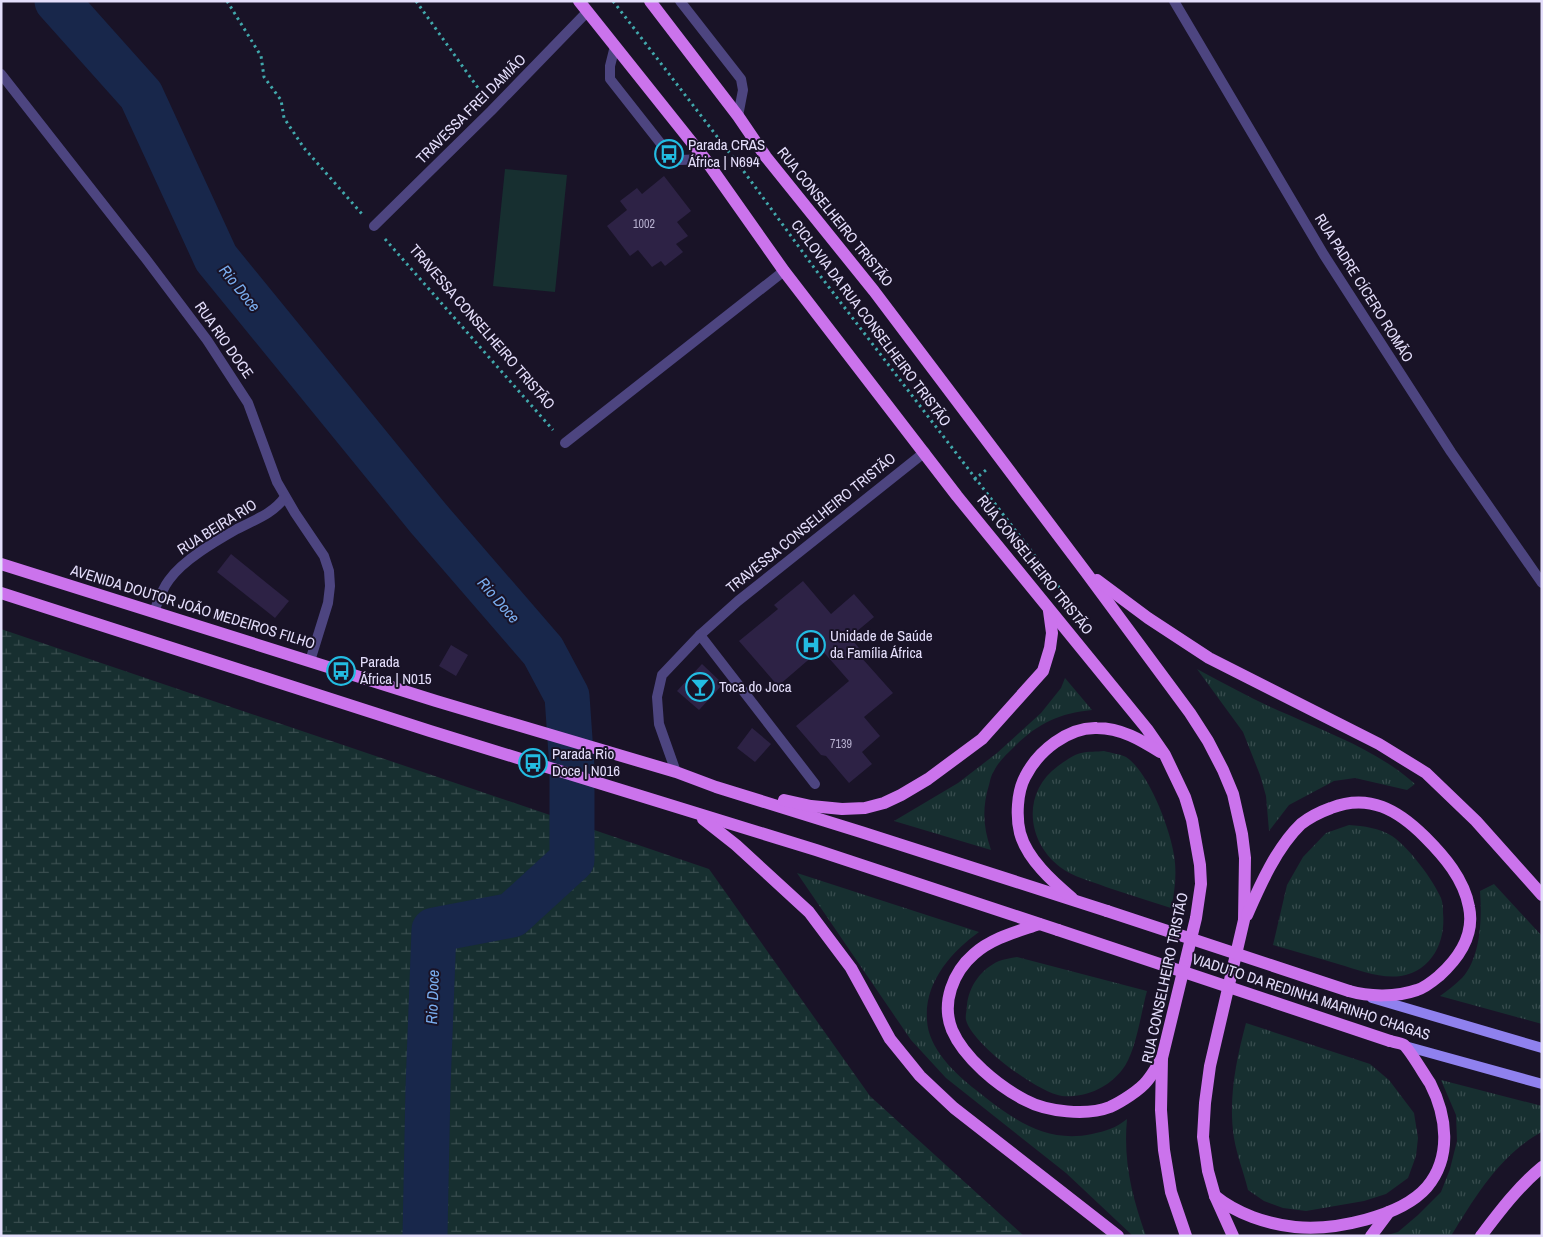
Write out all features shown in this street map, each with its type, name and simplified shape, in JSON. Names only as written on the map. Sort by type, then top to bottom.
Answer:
[{"type":"main road","name":"RUA CONSELHEIRO TRISTÃO","points":[[579,1],[705,159],[784,271],[957,496],[1113,685],[1148,729],[1165,755],[1185,797],[1192,820],[1200,865],[1201,884],[1196,918],[1162,1058],[1161,1110],[1164,1150],[1171,1192],[1186,1236]]},
{"type":"main road","name":"RUA CONSELHEIRO TRISTÃO","points":[[650,1],[738,116],[766,157],[874,291],[1086,570],[1190,713],[1208,741],[1223,770],[1233,794],[1242,834],[1245,858],[1244,920],[1217,1035],[1205,1103],[1203,1137],[1208,1170],[1215,1196],[1233,1236]]},
{"type":"main road","name":"AVENIDA DOUTOR JOÃO MEDEIROS FILHO","points":[[1,564],[451,705],[676,772],[716,787],[861,832]]},
{"type":"main road","points":[[1086,570],[1148,618],[1209,658],[1379,744],[1426,773],[1476,821],[1542,895]]},
{"type":"main road","points":[[1,593],[430,730],[649,797],[697,814],[736,845],[809,912],[851,968],[890,1039],[920,1076],[954,1108],[1118,1236]]},
{"type":"main road","points":[[716,787],[811,806],[842,809],[865,808],[884,803],[902,795],[928,779],[982,738],[1043,671],[1050,648],[1052,633],[1052,621],[1047,606]]},
{"type":"main road","points":[[1076,902],[1046,875],[1020,834],[1018,799],[1024,778],[1035,761],[1059,740],[1075,730],[1112,729],[1139,739],[1165,755]]},
{"type":"main road","points":[[1244,920],[1262,882],[1282,849],[1301,825],[1318,812],[1342,803],[1365,802],[1388,808],[1410,821],[1442,854],[1464,887],[1470,908],[1470,926],[1464,945],[1457,958],[1447,968],[1434,980],[1418,990],[1394,995],[1353,992]]},
{"type":"main road","name":"VIADUTO DA REDINHA MARINHO CHAGAS","points":[[697,814],[816,850],[1405,1046],[1542,1084]]},
{"type":"main road","name":"VIADUTO DA REDINHA MARINHO CHAGAS","points":[[861,832],[1353,992],[1542,1048]]},
{"type":"main road","points":[[1039,924],[988,944],[973,954],[952,984],[947,1005],[952,1029],[964,1049],[982,1069],[1026,1101],[1062,1111],[1091,1112],[1110,1107],[1146,1082],[1162,1058]]},
{"type":"main road","points":[[1215,1196],[1227,1206],[1249,1215],[1295,1227],[1320,1228],[1345,1225],[1389,1212],[1414,1199],[1426,1187],[1440,1165],[1444,1141],[1440,1109],[1433,1090],[1425,1074],[1405,1046]]},
{"type":"main road","points":[[1481,1236],[1523,1184],[1542,1167]]},
{"type":"main road","points":[[1371,1236],[1389,1212]]},
{"type":"street","points":[[680,1],[741,79],[743,90],[738,116]]},
{"type":"street","name":"RUA PADRE CÍCERO ROMÃO","points":[[1174,1],[1324,255],[1451,452],[1542,583]]},
{"type":"street","name":"TRAVESSA FREI DAMIÃO","points":[[374,226],[491,111],[587,12]]},
{"type":"street","points":[[615,46],[610,66],[610,79],[669,154],[680,160],[705,159]]},
{"type":"street","name":"RUA RIO DOCE","points":[[1,74],[208,340],[248,403],[269,464],[285,497],[324,556],[329,570],[328,603],[310,661]]},
{"type":"street","points":[[565,443],[784,271]]},
{"type":"street","name":"TRAVESSA CONSELHEIRO TRISTÃO","points":[[676,772],[659,724],[657,697],[662,675],[700,635],[738,601],[925,452]]},
{"type":"street","name":"RUA BEIRA RIO","points":[[154,612],[168,580],[178,569],[237,529],[265,515],[285,497]]},
{"type":"street","points":[[700,635],[815,784]]},
{"type":"path","name":"TRAVESSA CONSELHEIRO TRISTÃO","points":[[227,1],[261,56],[264,77],[281,100],[284,118],[304,148],[525,401],[565,443]]},
{"type":"path","points":[[416,1],[485,98],[491,111]]},
{"type":"path","name":"CICLOVIA DA RUA CONSELHEIRO TRISTÃO","points":[[613,1],[975,479],[1071,602]]},
{"type":"path","points":[[957,496],[1000,458]]},
{"type":"green space","points":[[505,169],[567,175],[555,292],[493,286]]},
{"type":"green space","points":[[1,629],[709,869],[870,1096],[1024,1236],[1,1236]]},
{"type":"green space","points":[[1197,669],[1265,705],[1370,753],[1401,772],[1415,784],[1407,790],[1355,778],[1334,781],[1289,805],[1269,831],[1266,796],[1243,732]]},
{"type":"green space","points":[[1065,678],[1092,710],[1059,717],[1040,726],[1023,739],[998,764],[991,778],[984,810],[986,833],[991,850],[894,821],[958,783],[997,753],[1041,713],[1061,688]]},
{"type":"green space","points":[[1104,751],[1126,757],[1135,764],[1157,802],[1172,844],[1175,862],[1174,895],[1171,908],[1071,874],[1060,867],[1040,844],[1035,830],[1034,803],[1038,789],[1046,777],[1058,766],[1075,755],[1084,752]]},
{"type":"green space","points":[[1349,825],[1371,828],[1392,836],[1420,864],[1441,898],[1443,924],[1439,944],[1429,961],[1412,973],[1393,977],[1377,975],[1273,945],[1287,885],[1303,857],[1326,833]]},
{"type":"green space","points":[[797,873],[979,932],[949,959],[941,970],[930,993],[927,1006],[927,1020],[932,1040],[937,1050],[944,1060],[968,1084],[1016,1119],[1044,1132],[1075,1136],[1092,1134],[1111,1129],[1127,1119],[1126,1150],[1130,1179],[1146,1236],[1133,1236],[1066,1173],[946,1078],[911,1040]]},
{"type":"green space","points":[[1494,884],[1542,936],[1542,1024],[1440,996],[1462,978],[1473,959],[1479,937],[1480,891]]},
{"type":"green space","points":[[1017,957],[1147,991],[1138,1032],[1127,1063],[1103,1087],[1071,1096],[1051,1093],[1007,1066],[980,1042],[971,1030],[966,1017],[968,998],[973,985],[981,973],[993,964],[1001,960]]},
{"type":"green space","points":[[1246,1023],[1370,1064],[1389,1080],[1414,1113],[1418,1138],[1416,1156],[1408,1178],[1386,1194],[1364,1201],[1306,1211],[1283,1208],[1264,1201],[1248,1190],[1235,1145],[1232,1124],[1236,1066]]},
{"type":"green space","points":[[1441,1080],[1542,1106],[1542,1132],[1527,1141],[1501,1164],[1469,1206],[1451,1236],[1384,1236],[1398,1232],[1441,1192],[1450,1169],[1457,1141],[1456,1115]]},
{"type":"building","points":[[664,176],[691,211],[677,222],[688,236],[676,244],[683,252],[665,266],[661,261],[652,267],[638,250],[630,256],[607,226],[627,210],[620,201],[637,188],[642,194]]},
{"type":"building","points":[[231,554],[289,601],[275,618],[217,572]]},
{"type":"building","points":[[803,581],[831,614],[854,594],[874,617],[850,637],[863,653],[860,656],[893,693],[864,717],[880,736],[862,752],[872,764],[849,783],[826,756],[821,755],[796,726],[849,681],[821,649],[778,686],[739,641],[778,609],[774,605]]},
{"type":"building","points":[[451,645],[468,655],[456,676],[439,666]]},
{"type":"building","name":"Toca do Joca","points":[[702,664],[723,684],[699,710],[677,691]]},
{"type":"building","points":[[752,728],[771,744],[755,762],[737,748]]},
{"type":"waterway","name":"Rio Doce","points":[[57,1],[141,95],[216,258],[428,518],[543,651],[567,696],[572,768],[572,860],[512,915],[434,930],[425,1236]]},
{"type":"place","name":"Parada CRAS África | N694","points":[[669,154]]},
{"type":"place","name":"Unidade de Saúde da Família África","points":[[811,645]]},
{"type":"place","name":"Parada África | N015","points":[[341,671]]},
{"type":"place","name":"Toca do Joca","points":[[700,687]]},
{"type":"place","name":"Parada Rio Doce | N016","points":[[533,763]]}]
